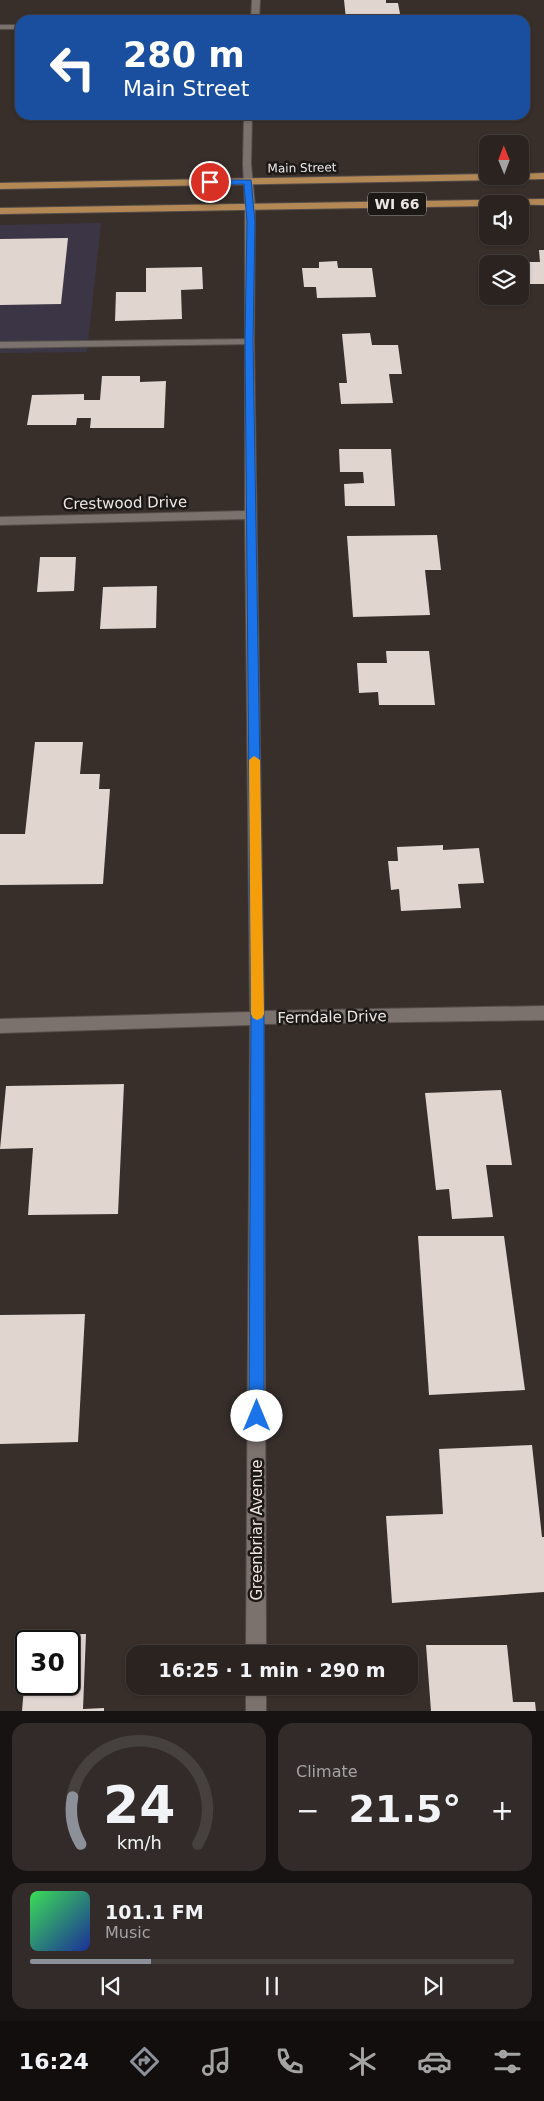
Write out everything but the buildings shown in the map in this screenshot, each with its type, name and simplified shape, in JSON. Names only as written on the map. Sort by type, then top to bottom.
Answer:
[{"type":"main road","name":"Main Street","points":[[0,186],[544,176]]},
{"type":"main road","name":"WI 66","points":[[0,211],[544,202]]},
{"type":"street","points":[[255,15],[256,0]]},
{"type":"street","points":[[0,27],[15,27]]},
{"type":"street","name":"Greenbriar Avenue","points":[[248,120],[258,1018],[256,1645]]},
{"type":"street","points":[[0,345],[249,342]]},
{"type":"street","name":"Crestwood Drive","points":[[0,521],[251,515]]},
{"type":"street","name":"Ferndale Drive","points":[[0,1026],[258,1018],[544,1013]]},
{"type":"street","points":[[256,1695],[256,1711]]},
{"type":"shaded area","points":[[101,223],[87,352],[0,353],[0,225]]},
{"type":"slow traffic","points":[[254,760],[257,1014]]},
{"type":"route","points":[[210,182],[248,182],[251,222],[249,342],[258,1018],[257,1416]]}]
